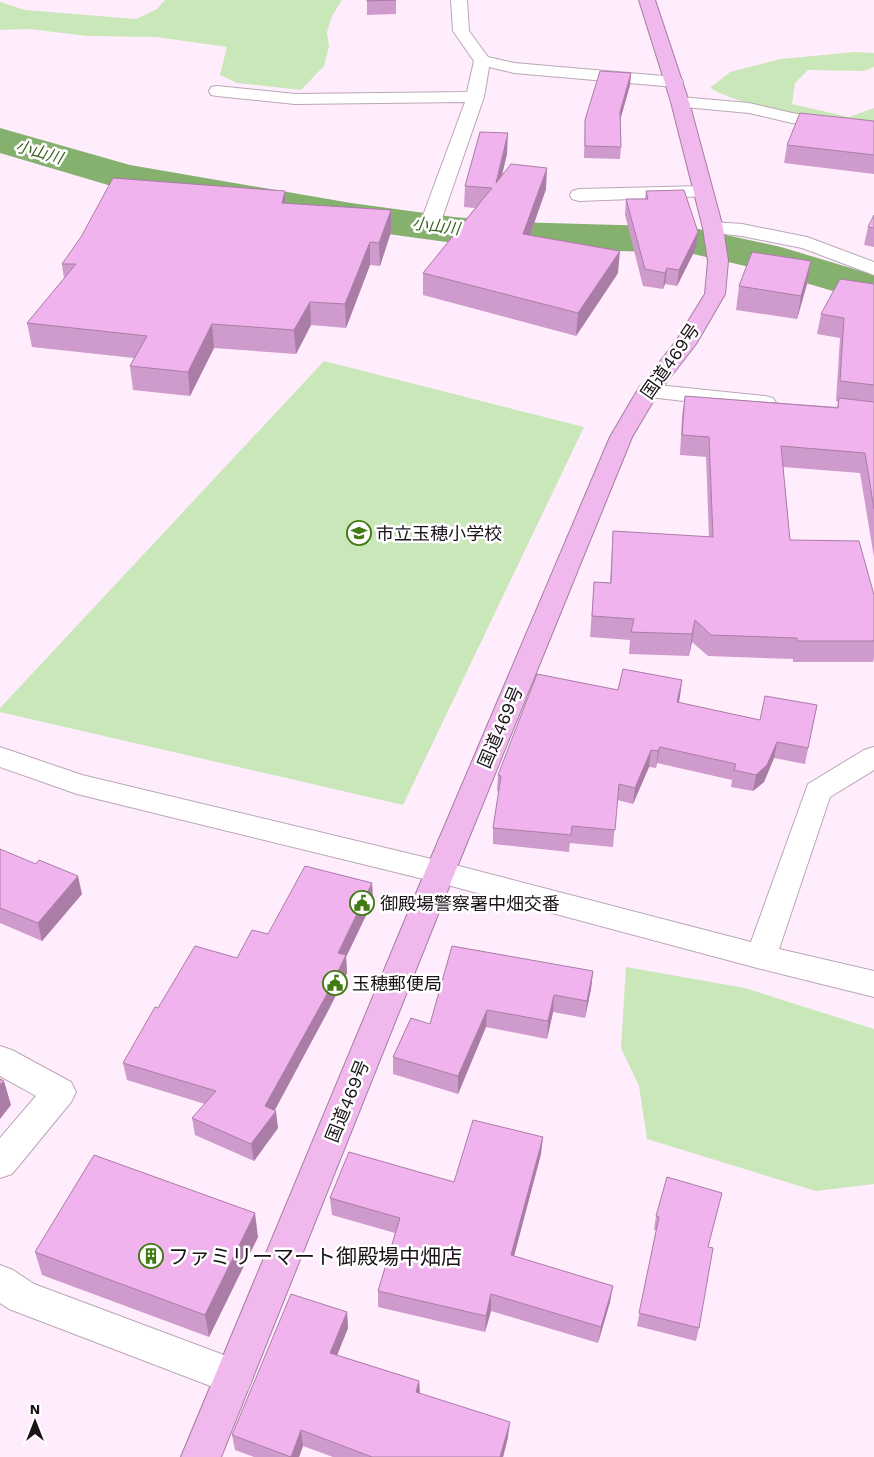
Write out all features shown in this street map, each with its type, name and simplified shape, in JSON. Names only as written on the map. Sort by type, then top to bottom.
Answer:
[{"type":"highway","name":"国道469号","points":[[201,1457],[440,872],[621,437],[648,391],[685,344],[715,294],[714,241],[703,192],[675,82],[648,0]]},
{"type":"street","points":[[460,0],[462,31],[482,61],[514,68],[675,82]]},
{"type":"street","points":[[431,221],[475,97],[482,61]]},
{"type":"street","points":[[217,91],[295,99],[475,97]]},
{"type":"street","points":[[680,102],[749,108],[792,118],[874,131]]},
{"type":"street","points":[[579,195],[703,192]]},
{"type":"street","points":[[714,241],[742,230],[807,243],[874,269]]},
{"type":"street","points":[[648,391],[784,405]]},
{"type":"street","points":[[0,756],[77,784],[440,872],[761,957],[874,984]]},
{"type":"street","points":[[761,957],[818,791],[874,757]]},
{"type":"street","points":[[0,1060],[59,1092],[0,1163]]},
{"type":"street","points":[[0,1282],[22,1297],[234,1377]]},
{"type":"green space","points":[[165,0],[342,0],[332,16],[327,32],[329,47],[324,66],[301,90],[237,83],[220,75],[227,47],[156,37],[88,36],[29,29],[0,30],[0,2],[25,10],[136,19],[157,9]]},
{"type":"green space","points":[[855,52],[874,53],[874,67],[864,71],[808,70],[795,83],[792,104],[849,117],[874,108],[874,127],[768,109],[727,96],[710,88],[730,72],[781,59]]},
{"type":"green space","points":[[324,361],[584,427],[403,805],[0,712],[0,708]]},
{"type":"green space","points":[[626,967],[745,988],[874,1029],[874,1184],[816,1191],[647,1139],[639,1086],[621,1048]]},
{"type":"building","points":[[600,71],[631,73],[620,112],[621,147],[585,146],[585,120]]},
{"type":"building","points":[[800,113],[874,121],[874,155],[787,145]]},
{"type":"building","points":[[480,132],[508,133],[496,183],[511,164],[547,168],[523,234],[620,251],[578,313],[423,273],[492,188],[465,186]]},
{"type":"building","points":[[113,178],[285,191],[282,203],[391,210],[379,243],[370,242],[345,304],[310,302],[294,330],[212,324],[188,372],[130,366],[147,336],[27,323],[76,264],[62,264],[81,237]]},
{"type":"building","points":[[684,190],[698,232],[679,270],[667,268],[665,273],[645,269],[626,199],[648,199],[646,191]]},
{"type":"building","points":[[874,215],[874,228],[868,227]]},
{"type":"building","points":[[752,252],[811,261],[801,296],[739,286]]},
{"type":"building","points":[[840,279],[874,284],[874,385],[840,381],[844,318],[821,314]]},
{"type":"building","points":[[685,396],[838,408],[839,398],[874,402],[874,509],[865,453],[781,446],[790,540],[859,541],[874,595],[874,641],[797,641],[797,638],[711,635],[695,620],[692,634],[631,632],[634,619],[592,616],[594,582],[611,583],[613,531],[713,537],[709,437],[682,435]]},
{"type":"building","points":[[623,669],[682,680],[677,702],[760,720],[765,696],[817,705],[808,748],[777,742],[767,765],[756,775],[734,770],[736,764],[660,747],[658,751],[651,750],[635,788],[619,784],[615,830],[572,826],[571,835],[493,828],[501,776],[498,775],[537,674],[618,690]]},
{"type":"building","points":[[0,849],[36,864],[39,860],[78,876],[38,923],[0,908]]},
{"type":"building","points":[[305,866],[372,883],[338,953],[346,955],[327,994],[265,1106],[276,1111],[251,1144],[192,1118],[216,1091],[123,1063],[155,1007],[158,1008],[195,946],[237,958],[252,930],[268,934]]},
{"type":"building","points":[[452,946],[593,971],[587,1001],[554,995],[548,1021],[487,1010],[458,1076],[393,1057],[411,1018],[430,1024]]},
{"type":"building","points":[[473,1120],[543,1137],[511,1255],[613,1286],[601,1327],[491,1294],[486,1316],[378,1291],[400,1218],[330,1198],[349,1152],[454,1182]]},
{"type":"building","name":"ファミリーマート御殿場中畑店","points":[[94,1155],[255,1213],[205,1315],[35,1252]]},
{"type":"building","points":[[667,1177],[722,1193],[708,1247],[713,1248],[699,1328],[639,1313],[659,1217],[656,1216]]},
{"type":"building","points":[[291,1294],[347,1312],[330,1353],[419,1381],[416,1392],[510,1422],[500,1457],[372,1457],[301,1430],[291,1457],[232,1435]]},
{"type":"waterway","name":"小山川","points":[[0,140],[125,177],[351,216],[454,230],[513,235],[689,240],[765,257],[874,289]]},
{"type":"place","name":"市立玉穂小学校","points":[[359,533]]},
{"type":"place","name":"御殿場警察署中畑交番","points":[[362,903]]},
{"type":"place","name":"玉穂郵便局","points":[[335,983]]},
{"type":"place","name":"ファミリーマート御殿場中畑店","points":[[151,1256]]}]
